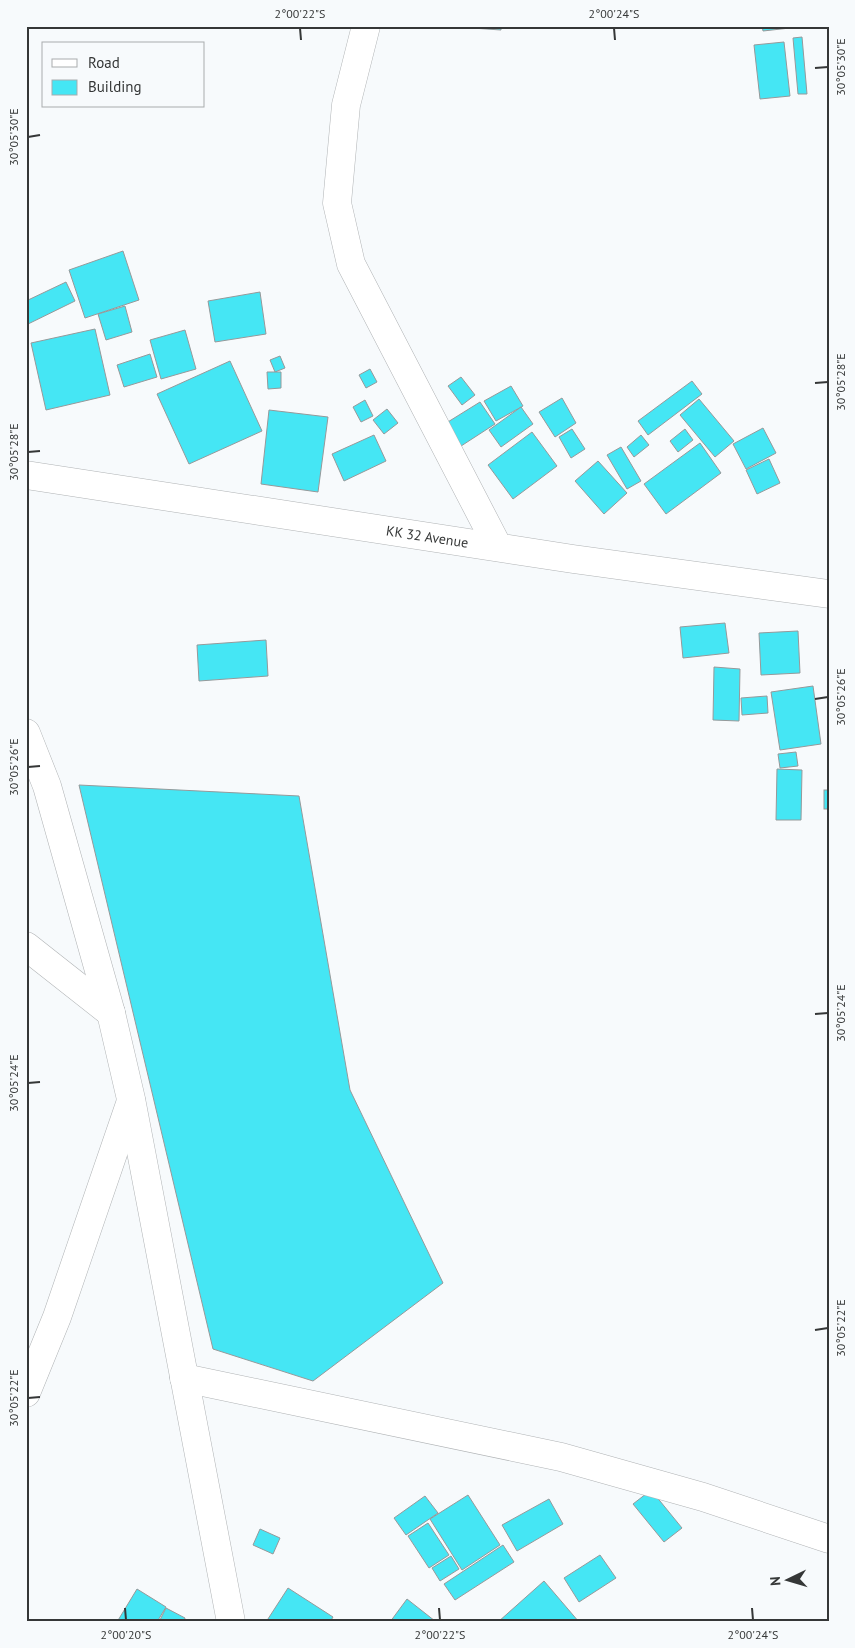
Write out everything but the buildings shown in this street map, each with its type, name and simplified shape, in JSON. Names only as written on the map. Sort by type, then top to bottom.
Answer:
[{"type":"street","points":[[366,26],[346,105],[336,203],[351,264],[498,547]]},
{"type":"street","name":"KK 32 Avenue","points":[[26,475],[498,547],[829,594]]},
{"type":"street","points":[[26,733],[47,786],[111,1013],[131,1100],[231,1622]]},
{"type":"street","points":[[26,946],[111,1013]]},
{"type":"street","points":[[26,1393],[57,1317],[131,1100]]},
{"type":"street","points":[[184,1378],[561,1457],[703,1498],[829,1539]]}]
